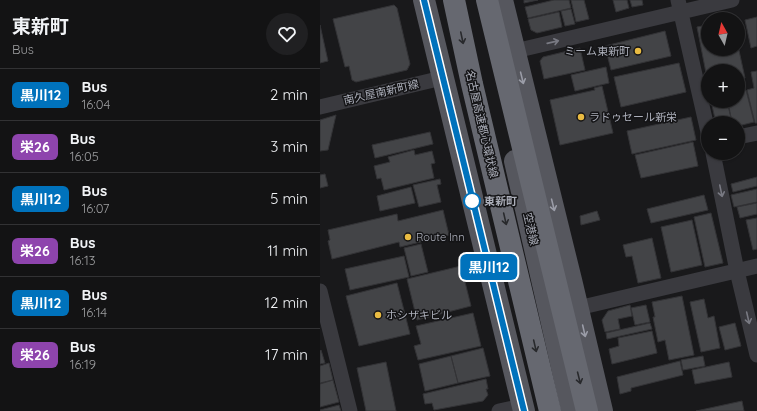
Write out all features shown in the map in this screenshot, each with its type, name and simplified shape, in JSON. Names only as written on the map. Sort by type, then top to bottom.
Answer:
[{"type":"highway","name":"名古屋高速都心環状線","points":[[454,0],[472,84],[550,411]]},
{"type":"highway","points":[[487,0],[587,411]]},
{"type":"main road","points":[[424,0],[524,409]]},
{"type":"main road","name":"空港線","points":[[478,0],[572,411]]},
{"type":"main road","points":[[502,0],[602,411]]},
{"type":"street","points":[[515,51],[679,6],[732,0]]},
{"type":"street","points":[[679,6],[704,116]]},
{"type":"street","name":"南久屋南新町線","points":[[320,107],[442,78]]},
{"type":"street","points":[[745,136],[757,133]]},
{"type":"street","points":[[714,160],[737,271],[757,355]]},
{"type":"street","points":[[578,308],[757,266]]},
{"type":"street","points":[[320,291],[350,411]]},
{"type":"street","points":[[499,411],[524,409]]},
{"type":"building","points":[[524,0],[538,0],[524,3]]},
{"type":"building","points":[[554,0],[569,0],[571,8],[528,18],[525,7]]},
{"type":"building","points":[[571,0],[584,0],[589,19],[576,22]]},
{"type":"building","points":[[613,0],[627,0],[629,8],[616,12]]},
{"type":"building","points":[[630,0],[642,0],[643,5],[632,7]]},
{"type":"building","points":[[394,5],[397,8],[410,64],[407,70],[356,82],[352,80],[349,66],[345,67],[333,19]]},
{"type":"building","points":[[571,9],[575,24],[565,26],[561,11]]},
{"type":"building","points":[[559,12],[562,27],[537,33],[531,30],[528,19]]},
{"type":"building","points":[[757,17],[757,46],[751,48],[745,20]]},
{"type":"building","points":[[320,25],[328,61],[320,63]]},
{"type":"building","points":[[701,26],[701,47],[697,27]]},
{"type":"building","name":"ミーム東新町","points":[[665,31],[671,56],[611,70],[605,46]]},
{"type":"building","points":[[580,48],[585,70],[544,79],[540,61],[543,57]]},
{"type":"building","points":[[703,56],[740,56],[742,64],[704,64]]},
{"type":"building","points":[[679,63],[686,92],[621,107],[614,77]]},
{"type":"building","points":[[606,67],[609,83],[575,91],[571,75]]},
{"type":"building","points":[[757,71],[757,123],[755,123],[747,90],[754,88],[751,72]]},
{"type":"building","name":"ラドゥセール新栄","points":[[602,86],[613,133],[560,145],[550,100],[595,90],[594,88]]},
{"type":"building","points":[[745,90],[754,122],[745,124],[745,116],[731,116],[729,108],[745,108]]},
{"type":"building","points":[[713,108],[729,108],[730,116],[714,116]]},
{"type":"building","points":[[336,115],[328,150],[320,151],[320,120]]},
{"type":"building","points":[[691,117],[696,140],[632,154],[627,131]]},
{"type":"building","points":[[430,132],[433,144],[375,158],[372,145]]},
{"type":"building","points":[[693,142],[698,166],[641,178],[635,155]]},
{"type":"building","points":[[414,150],[415,155],[432,151],[435,163],[431,164],[434,178],[384,190],[381,178],[377,179],[374,166],[390,162],[388,157]]},
{"type":"building","points":[[325,174],[328,186],[320,188],[320,175]]},
{"type":"building","points":[[757,177],[757,186],[733,192],[731,184]]},
{"type":"building","points":[[440,179],[441,184],[437,185],[441,202],[419,207],[413,185]]},
{"type":"building","points":[[411,187],[415,203],[380,211],[377,196]]},
{"type":"building","points":[[757,189],[757,202],[734,207],[731,195]]},
{"type":"building","points":[[704,195],[708,210],[651,223],[647,209]]},
{"type":"building","points":[[757,203],[757,214],[740,218],[737,207]]},
{"type":"building","points":[[443,210],[449,235],[400,247],[399,242],[332,259],[328,241],[330,240],[328,230],[397,214],[398,221]]},
{"type":"building","points":[[597,211],[600,220],[581,225],[580,216]]},
{"type":"building","points":[[711,213],[723,263],[705,267],[694,217]]},
{"type":"building","points":[[757,218],[757,249],[753,250],[746,220]]},
{"type":"building","points":[[692,220],[702,265],[671,272],[661,227]]},
{"type":"building","points":[[652,238],[661,278],[638,283],[632,256],[626,257],[623,245]]},
{"type":"building","points":[[421,244],[428,272],[411,276],[404,248]]},
{"type":"building","points":[[404,256],[409,277],[350,290],[345,269]]},
{"type":"building","points":[[461,266],[471,306],[417,320],[407,279]]},
{"type":"building","name":"ホシザキビル","points":[[397,283],[410,334],[359,346],[346,296]]},
{"type":"building","points":[[682,296],[694,355],[669,360],[665,340],[658,342],[653,317],[655,317],[652,302]]},
{"type":"building","points":[[704,299],[708,318],[714,316],[720,348],[701,352],[690,302]]},
{"type":"building","points":[[630,305],[632,316],[618,319],[620,329],[605,332],[602,320],[608,311]]},
{"type":"building","points":[[646,305],[650,322],[635,325],[631,308]]},
{"type":"building","points":[[473,313],[481,346],[418,360],[414,346],[421,344],[416,326]]},
{"type":"building","points":[[650,323],[652,329],[607,339],[606,333]]},
{"type":"building","points":[[735,323],[741,346],[725,350],[719,327]]},
{"type":"building","points":[[652,331],[657,353],[612,364],[609,349],[619,346],[618,338]]},
{"type":"building","points":[[483,348],[490,376],[458,383],[451,356]]},
{"type":"building","points":[[321,350],[325,363],[320,364],[320,351]]},
{"type":"building","points":[[451,356],[458,383],[425,391],[419,364]]},
{"type":"building","points":[[703,356],[705,366],[683,370],[681,360]]},
{"type":"building","points":[[680,361],[683,375],[631,388],[631,391],[620,394],[617,377]]},
{"type":"building","points":[[386,362],[396,411],[366,411],[357,368]]},
{"type":"building","points":[[729,362],[732,377],[695,384],[692,370]]},
{"type":"building","points":[[329,363],[333,380],[320,383],[320,366]]},
{"type":"building","points":[[486,379],[488,389],[486,389],[488,395],[483,401],[434,410],[432,403],[425,404],[423,394]]},
{"type":"building","points":[[333,380],[339,402],[320,407],[320,384]]},
{"type":"building","points":[[742,401],[744,411],[696,411]]},
{"type":"building","points":[[339,405],[341,411],[320,411],[320,410]]},
{"type":"bus line","name":"黒川12","points":[[424,0],[524,411]]},
{"type":"place","name":"ミーム東新町","points":[[638,51]]},
{"type":"place","name":"ラドゥセール新栄","points":[[581,117]]},
{"type":"place","name":"東新町","points":[[472,201]]},
{"type":"place","name":"Route Inn","points":[[408,237]]},
{"type":"place","name":"ホシザキビル","points":[[378,315]]}]
